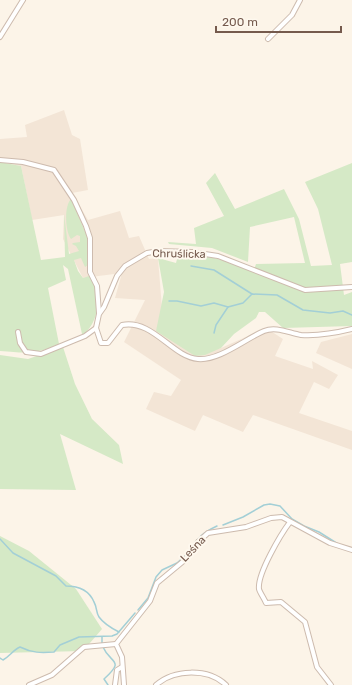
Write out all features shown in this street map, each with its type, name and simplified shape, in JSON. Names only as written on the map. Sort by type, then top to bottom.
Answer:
[{"type":"street","points":[[0,36],[22,0]]},
{"type":"street","points":[[268,39],[292,15],[300,0]]},
{"type":"street","points":[[0,160],[23,162],[54,170],[74,200],[90,238],[89,265],[90,272],[97,286],[99,314]]},
{"type":"street","name":"Chruślicka","points":[[96,328],[99,314],[104,307],[117,276],[125,266],[147,253],[159,251],[192,252],[218,256],[305,290],[352,287]]},
{"type":"street","points":[[18,332],[20,343],[26,352],[41,354],[85,336],[96,328],[102,343],[108,343],[122,325],[129,324],[150,330],[189,358],[198,360],[211,358],[266,330],[280,330],[301,335],[338,333],[352,329]]},
{"type":"street","name":"Leśna","points":[[116,646],[150,601],[157,583],[186,559],[198,542],[208,534],[246,527],[271,518],[282,517],[330,543],[352,550]]},
{"type":"street","points":[[290,522],[280,536],[259,580],[259,590],[266,602],[281,602],[305,622],[317,667],[331,685]]},
{"type":"street","points":[[29,685],[52,675],[84,647],[116,646],[122,657],[124,685]]},
{"type":"street","points":[[115,685],[117,670],[122,667]]},
{"type":"street","points":[[156,685],[167,677],[188,673],[207,674],[222,680],[226,685]]},
{"type":"shaded area","points":[[64,110],[72,135],[80,139],[88,190],[72,193],[88,220],[120,211],[129,238],[139,236],[149,259],[158,258],[162,308],[195,356],[221,348],[266,328],[283,339],[275,356],[313,369],[312,361],[338,375],[329,389],[314,382],[299,413],[352,431],[352,450],[253,415],[243,432],[203,415],[195,431],[146,409],[154,392],[171,396],[181,380],[124,342],[145,300],[115,298],[122,273],[83,278],[63,239],[64,215],[32,220],[21,166],[0,162],[0,139],[27,137],[25,125]]},
{"type":"shaded area","points":[[352,334],[352,369],[316,353],[321,342]]},
{"type":"green space","points":[[0,162],[21,166],[41,260],[65,257],[64,214],[69,254],[79,251],[76,246],[72,244],[80,242],[80,236],[77,235],[71,239],[67,230],[66,213],[71,199],[87,236],[88,265],[85,267],[81,258],[74,260],[78,271],[83,278],[89,276],[96,290],[97,306],[93,321],[84,334],[82,334],[68,269],[63,265],[66,280],[48,288],[59,344],[36,352],[24,353],[0,351]]},
{"type":"green space","points":[[352,163],[352,262],[340,264],[344,295],[352,292],[352,326],[283,328],[265,312],[259,312],[256,318],[234,334],[221,348],[205,355],[195,356],[156,331],[164,292],[158,258],[176,263],[178,255],[202,256],[219,259],[245,267],[255,267],[256,264],[305,263],[294,217],[250,227],[248,262],[212,248],[169,244],[168,242],[196,244],[194,228],[224,216],[206,183],[215,173],[235,209],[284,189],[299,219],[311,266],[332,265],[318,209],[305,182]]},
{"type":"green space","points":[[63,347],[75,384],[92,419],[119,445],[123,464],[60,434],[76,490],[0,489],[0,355],[28,359]]},
{"type":"green space","points":[[0,536],[29,551],[76,589],[102,629],[83,651],[0,653]]},
{"type":"waterway","points":[[191,266],[214,270],[252,294]]},
{"type":"waterway","points":[[169,301],[177,301],[201,306],[214,303],[228,307],[243,303],[252,294],[277,295],[303,310],[330,313],[343,311],[352,315]]},
{"type":"waterway","points":[[214,333],[216,325],[228,307]]},
{"type":"waterway","points":[[223,525],[243,517],[264,505],[270,504],[280,506],[292,519],[319,532],[338,544]]},
{"type":"waterway","points":[[189,551],[201,536],[217,526]]},
{"type":"waterway","points":[[0,539],[13,553],[56,576],[66,586],[79,588],[89,594],[101,619],[108,626],[119,632]]},
{"type":"waterway","points":[[138,610],[148,598],[156,577],[162,570],[177,563],[187,554]]},
{"type":"waterway","points":[[0,658],[3,660],[20,647],[37,652],[54,652],[60,645],[79,637],[112,636],[117,634],[135,613]]},
{"type":"waterway","points":[[102,637],[102,643]]},
{"type":"waterway","points":[[103,647],[115,665],[111,673],[104,679],[108,685]]}]
